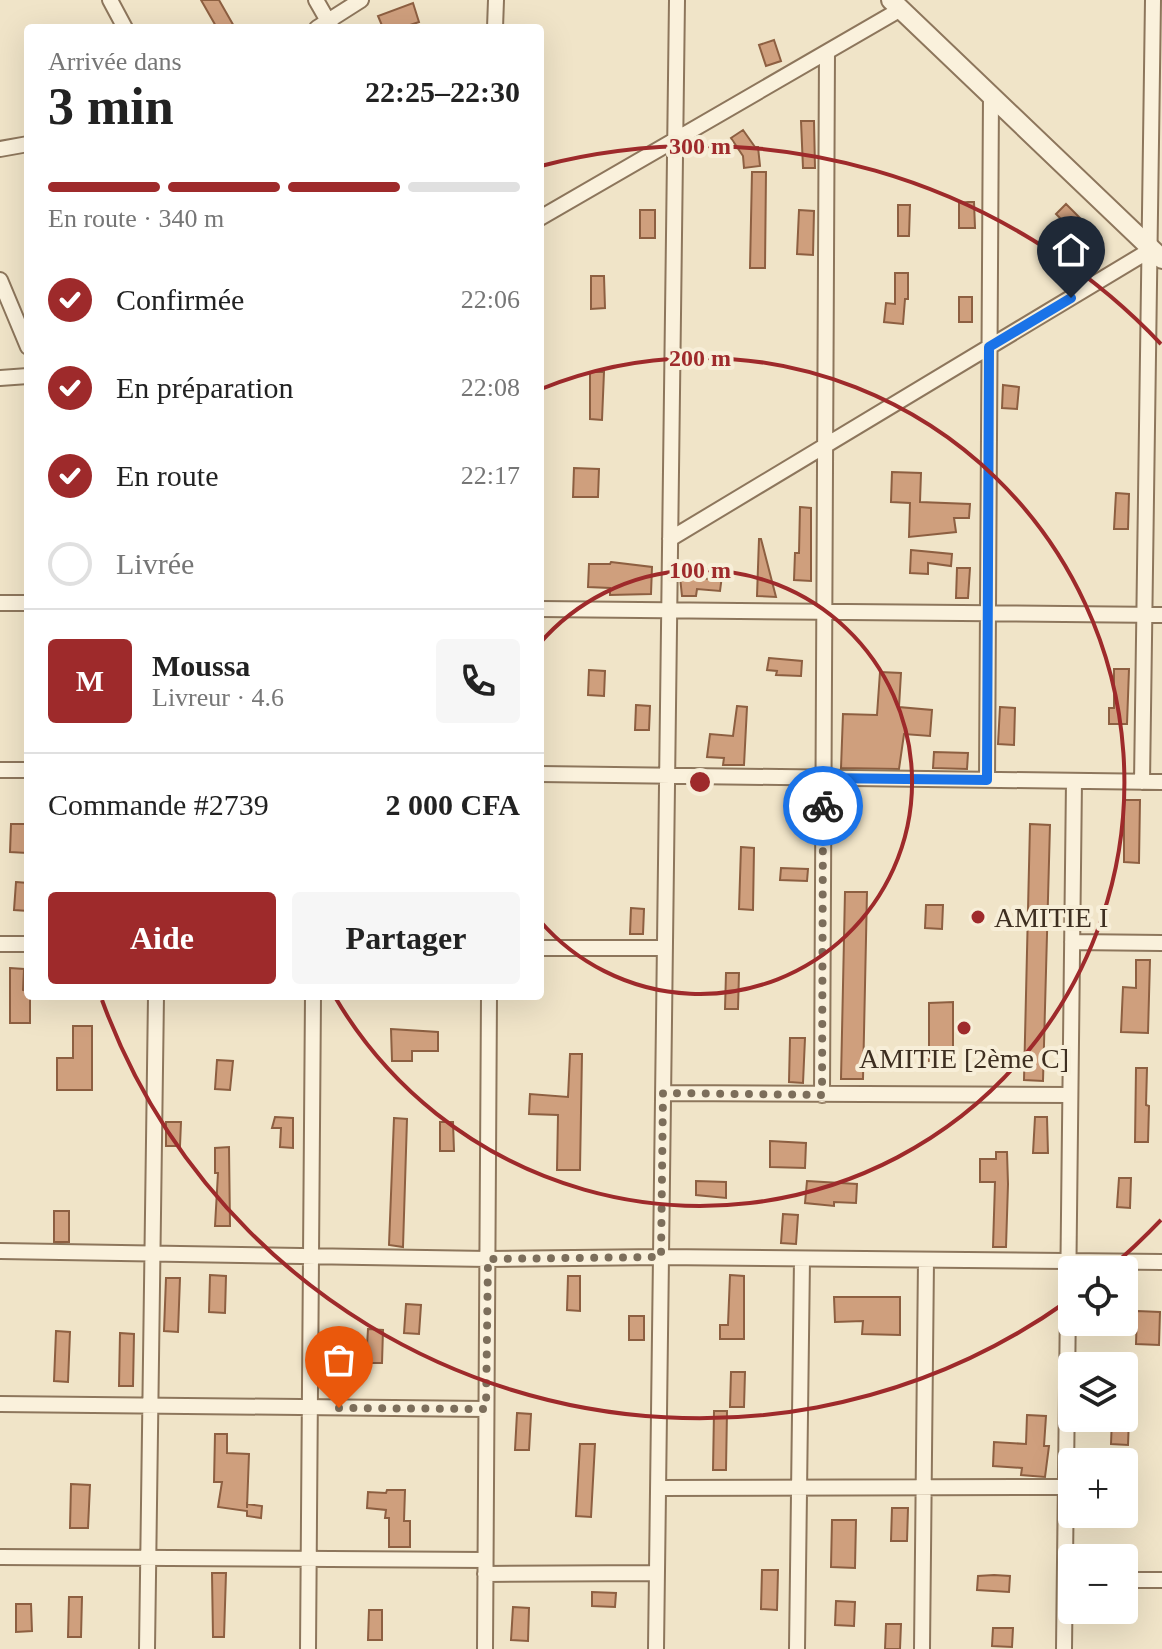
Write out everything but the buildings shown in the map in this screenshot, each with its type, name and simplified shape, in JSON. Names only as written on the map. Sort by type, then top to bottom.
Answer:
[{"type":"street","points":[[110,0],[123,24]]},
{"type":"street","points":[[316,0],[325,24]]},
{"type":"street","points":[[329,24],[361,0]]},
{"type":"street","points":[[495,24],[496,0]]},
{"type":"street","points":[[656,1649],[677,0]]},
{"type":"street","points":[[1142,782],[1157,254],[1157,101],[1153,0]]},
{"type":"street","points":[[544,216],[827,52],[896,5],[1157,254]]},
{"type":"street","points":[[822,1095],[827,52]]},
{"type":"street","points":[[987,780],[991,95]]},
{"type":"street","points":[[0,149],[24,145]]},
{"type":"street","points":[[670,539],[989,347],[1157,254]]},
{"type":"street","points":[[0,280],[24,337]]},
{"type":"street","points":[[0,378],[24,376]]},
{"type":"street","points":[[0,603],[24,603]]},
{"type":"street","points":[[544,609],[1162,615]]},
{"type":"street","points":[[0,770],[24,770]]},
{"type":"street","points":[[544,774],[1162,782]]},
{"type":"street","points":[[1068,1256],[1074,781]]},
{"type":"street","points":[[1072,942],[1162,943]]},
{"type":"street","points":[[0,944],[24,944]]},
{"type":"street","points":[[544,948],[665,948]]},
{"type":"street","points":[[147,1649],[156,1000]]},
{"type":"street","points":[[308,1649],[313,1000]]},
{"type":"street","points":[[485,1649],[489,1000]]},
{"type":"street","points":[[663,1093],[1070,1095]]},
{"type":"street","points":[[0,1251],[488,1259],[661,1257],[1058,1261]]},
{"type":"street","points":[[797,1649],[802,1259]]},
{"type":"street","points":[[922,1649],[926,1260]]},
{"type":"street","points":[[1138,1262],[1162,1262]]},
{"type":"street","points":[[1066,1448],[1067,1336]]},
{"type":"street","points":[[0,1404],[486,1409]]},
{"type":"street","points":[[658,1488],[1058,1487]]},
{"type":"street","points":[[0,1557],[309,1559],[657,1573]]},
{"type":"street","points":[[1138,1580],[1162,1580]]},
{"type":"street","points":[[1064,1649],[1065,1624]]},
{"type":"way so far","points":[[339,1408],[486,1409],[488,1259],[661,1257],[663,1093],[822,1095],[823,806]]},
{"type":"place","name":"AMITIE I","points":[[978,917]]},
{"type":"place","name":"AMITIE [2ème C]","points":[[964,1028]]},
{"type":"route","points":[[823,806],[824,778],[987,780],[989,347],[1071,298]]}]
